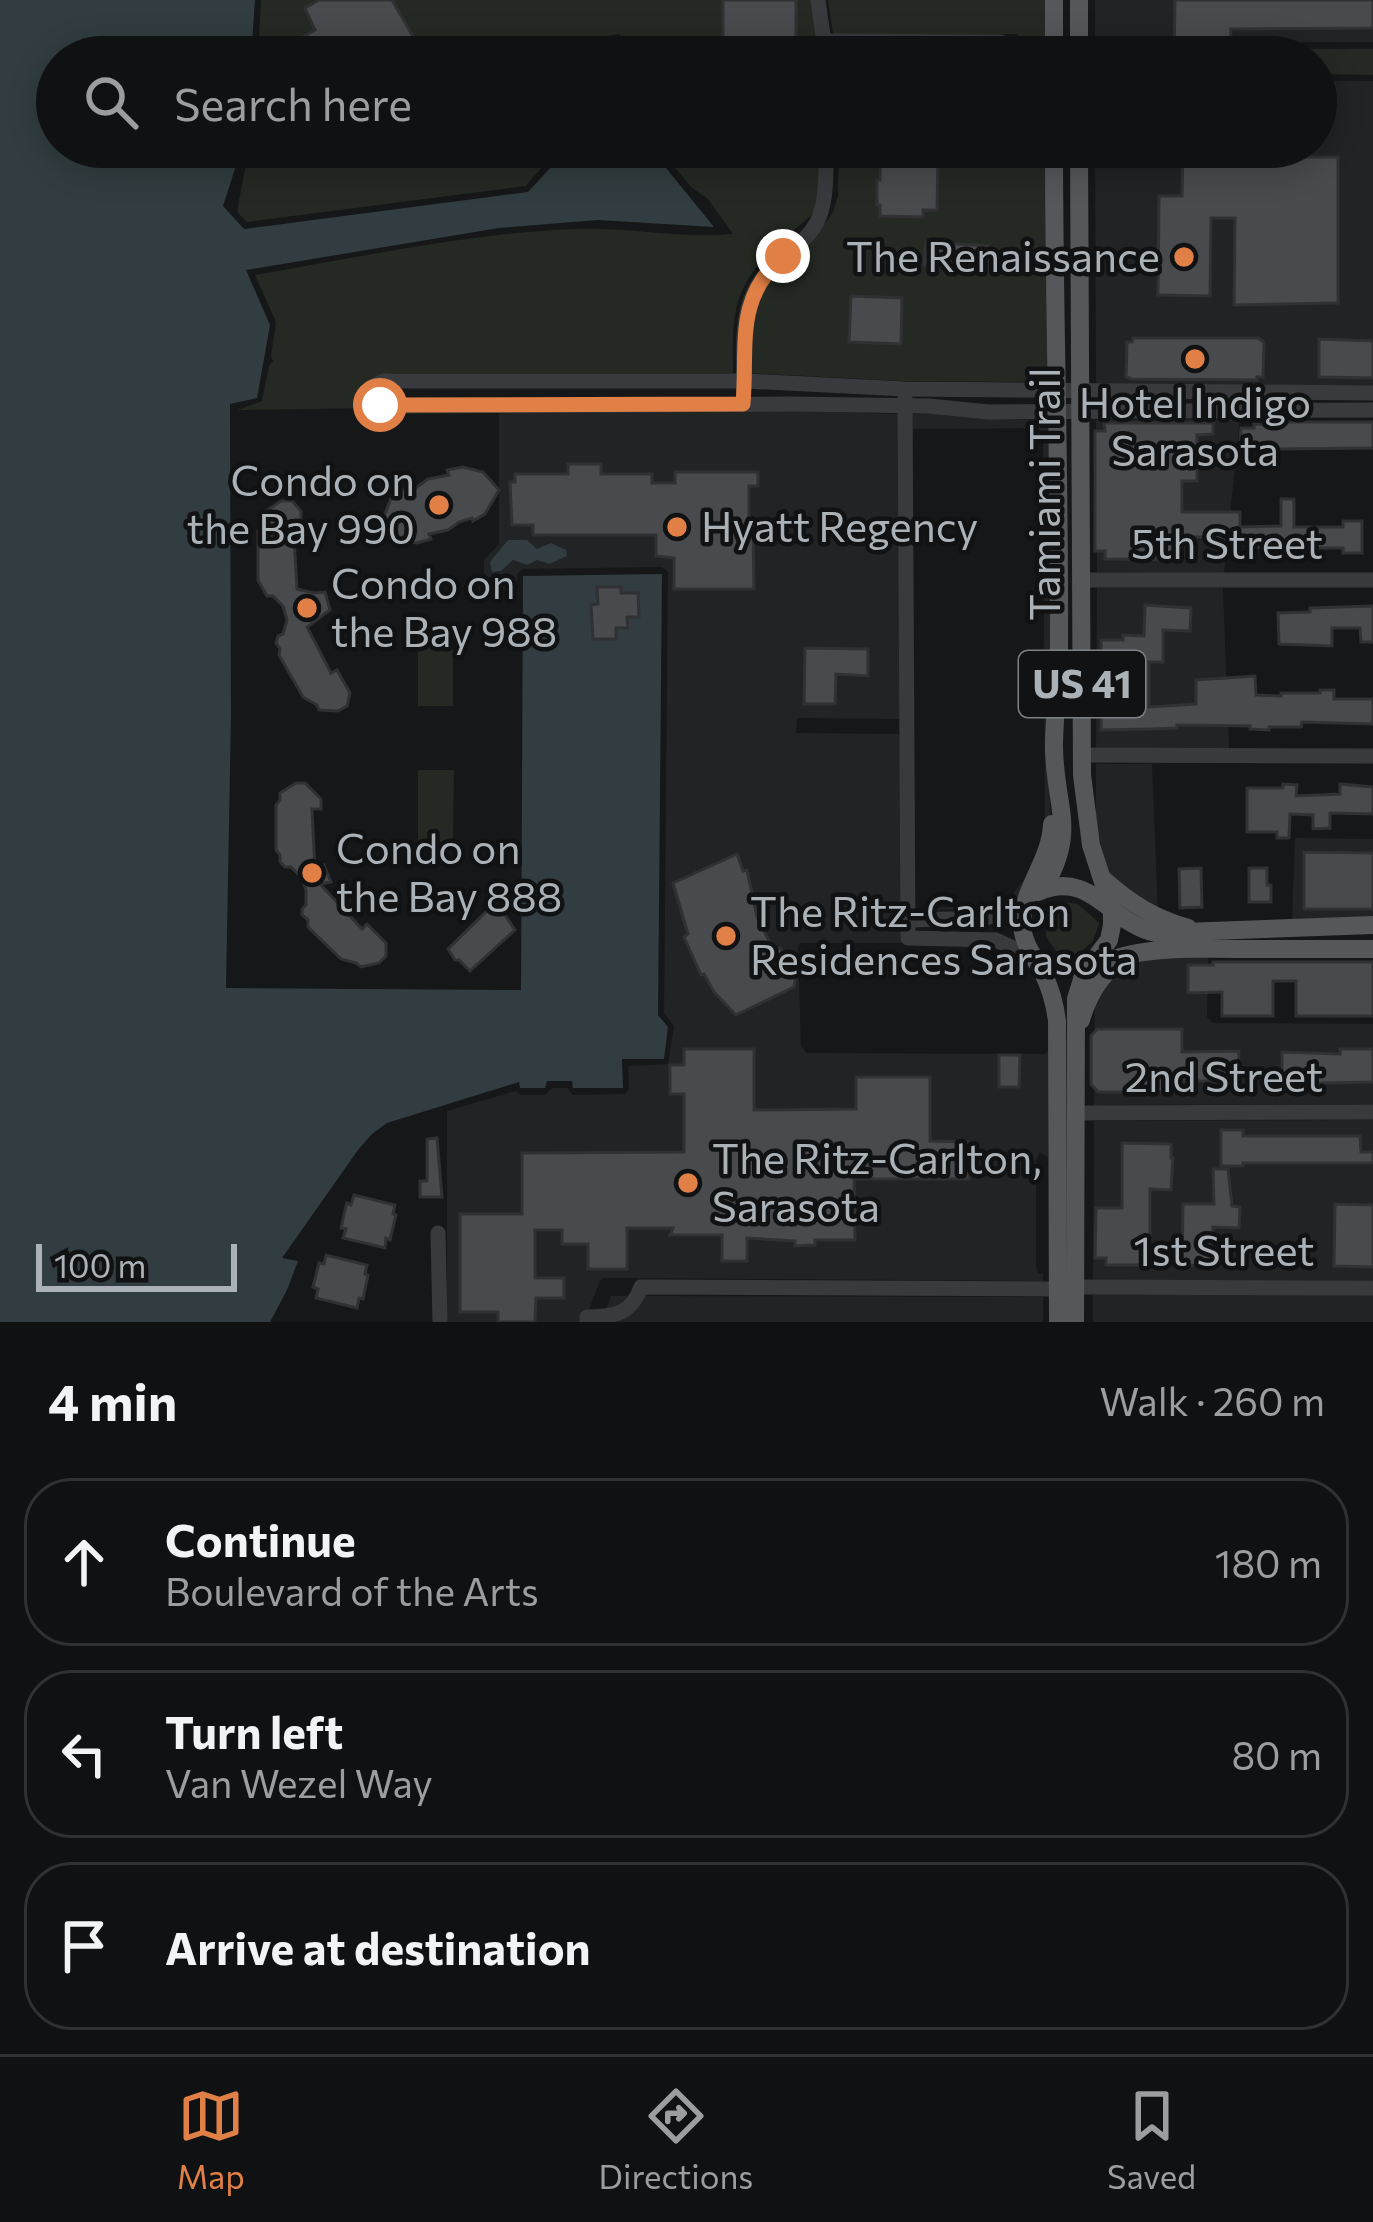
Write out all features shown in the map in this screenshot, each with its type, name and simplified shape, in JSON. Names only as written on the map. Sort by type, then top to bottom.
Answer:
[{"type":"main road","points":[[1054,0],[1054,36]]},
{"type":"main road","points":[[1079,0],[1079,36]]},
{"type":"main road","name":"Tamiami Trail","points":[[1043,890],[1060,858],[1063,841],[1054,749],[1059,390],[1054,168]]},
{"type":"main road","name":"Tamiami Trail","points":[[1079,168],[1082,755],[1091,845],[1112,910]]},
{"type":"main road","points":[[1054,749],[1052,837],[1022,918],[1023,934],[1052,997],[1058,1032],[1066,1288],[1075,1322]]},
{"type":"main road","points":[[1101,877],[1147,913],[1188,928],[1213,931]]},
{"type":"main road","points":[[1026,904],[1043,890],[1076,887],[1150,932],[1373,925]]},
{"type":"main road","points":[[1058,1322],[1066,1288],[1076,1113],[1076,999],[1088,966],[1109,940],[1112,910]]},
{"type":"main road","points":[[1034,958],[1065,969],[1184,949],[1373,949]]},
{"type":"main road","points":[[1076,1042],[1090,995],[1108,969],[1128,955]]},
{"type":"street","points":[[818,0],[823,36]]},
{"type":"street","points":[[743,404],[750,304],[763,276],[818,220],[826,168]]},
{"type":"street","points":[[1373,394],[904,389],[745,381],[385,381],[374,389],[376,402],[383,406],[1373,410]]},
{"type":"street","points":[[904,389],[908,929]]},
{"type":"street","name":"5th Street","points":[[1082,580],[1373,580]]},
{"type":"street","points":[[1082,755],[1373,756]]},
{"type":"street","points":[[908,929],[986,918],[1026,904]]},
{"type":"street","points":[[908,929],[996,940],[1034,958]]},
{"type":"street","name":"2nd Street","points":[[1076,1113],[1373,1112]]},
{"type":"street","points":[[438,1233],[440,1322]]},
{"type":"street","name":"1st Street","points":[[587,1322],[587,1317],[625,1312],[636,1302],[641,1287],[1373,1288]]},
{"type":"shaded area","points":[[0,0],[255,0],[252,36],[36,36],[36,168],[235,168],[223,206],[244,229],[528,192],[550,168],[666,168],[714,227],[598,220],[499,228],[246,270],[270,325],[257,398],[230,404],[226,988],[521,990],[523,576],[662,574],[658,1015],[668,1027],[664,1059],[622,1059],[623,1088],[573,1088],[572,1081],[547,1081],[545,1088],[520,1088],[519,1082],[387,1123],[358,1150],[282,1258],[298,1261],[270,1322],[0,1322]]},
{"type":"shaded area","points":[[261,0],[814,0],[820,36],[619,34],[259,36]]},
{"type":"shaded area","points":[[828,0],[1052,0],[1051,36],[833,34]]},
{"type":"shaded area","points":[[1095,0],[1373,0],[1373,42],[1337,42],[1337,36],[1095,36]]},
{"type":"shaded area","points":[[1337,49],[1373,49],[1373,75],[1337,74]]},
{"type":"shaded area","points":[[1337,81],[1373,81],[1373,386],[1096,384],[1095,168],[1337,168]]},
{"type":"shaded area","points":[[245,168],[541,168],[526,186],[247,222],[237,212]]},
{"type":"shaded area","points":[[675,168],[822,168],[816,211],[766,256],[739,298],[733,373],[393,373],[379,375],[373,408],[237,410],[262,401],[273,361],[276,322],[255,275],[536,231],[733,234],[708,199]]},
{"type":"shaded area","points":[[839,168],[1049,168],[1052,382],[746,373],[748,323],[772,270],[826,222],[838,196]]},
{"type":"shaded area","points":[[499,412],[898,414],[900,719],[797,718],[796,733],[900,734],[902,943],[800,943],[801,1046],[807,1053],[1049,1051],[1048,1157],[1040,1153],[1036,1160],[1036,1267],[1043,1281],[604,1278],[584,1322],[447,1322],[447,1111],[515,1091],[545,1095],[552,1088],[567,1088],[573,1095],[625,1094],[628,1066],[668,1064],[674,1026],[664,1013],[668,572],[662,567],[523,569],[517,574],[517,589],[497,590],[497,577],[484,577],[484,560],[499,544]]},
{"type":"shaded area","points":[[912,414],[1052,420],[1050,847],[1032,889],[1016,901],[988,909],[914,910],[983,904],[1011,896],[1028,875],[1045,830],[1043,433],[1037,428],[912,429]]},
{"type":"shaded area","points":[[1240,419],[1224,573],[1097,572],[1096,420]]},
{"type":"shaded area","points":[[508,540],[527,540],[537,549],[551,543],[566,550],[567,556],[549,564],[513,560],[492,572],[490,562]]},
{"type":"shaded area","points":[[1097,588],[1223,588],[1229,748],[1096,748]]},
{"type":"shaded area","points":[[418,634],[453,635],[453,706],[418,706]]},
{"type":"shaded area","points":[[1096,764],[1152,764],[1158,915],[1116,903],[1096,825]]},
{"type":"shaded area","points":[[418,770],[454,770],[453,842],[418,842]]},
{"type":"shaded area","points":[[1295,838],[1373,839],[1373,917],[1292,919]]},
{"type":"shaded area","points":[[1065,902],[1078,904],[1099,923],[1093,941],[1075,957],[1056,951],[1046,937],[1050,916]]},
{"type":"shaded area","points":[[1208,954],[1207,1017],[1213,1023],[1373,1024],[1373,1104],[1094,1105],[1095,973],[1137,959]]},
{"type":"shaded area","points":[[1373,1120],[1373,1280],[1093,1280],[1094,1121]]},
{"type":"shaded area","points":[[1093,1295],[1373,1295],[1373,1322],[1093,1322]]},
{"type":"shaded area","points":[[611,1296],[1043,1297],[1043,1322],[601,1322]]},
{"type":"building","points":[[319,0],[392,0],[413,36],[304,36],[315,30],[305,8]]},
{"type":"building","points":[[723,0],[796,0],[796,36],[723,36]]},
{"type":"building","points":[[1175,0],[1373,0],[1373,28],[1231,29],[1231,36],[1174,36]]},
{"type":"building","points":[[1338,157],[1338,303],[1234,305],[1235,218],[1211,218],[1210,296],[1158,295],[1159,196],[1182,196],[1183,168],[1337,168]]},
{"type":"building","points":[[880,168],[938,168],[937,210],[923,210],[923,217],[880,216]]},
{"type":"building","points":[[926,242],[988,246],[986,270],[924,265]]},
{"type":"building","points":[[851,296],[902,298],[901,344],[849,342]]},
{"type":"building","name":"Hotel Indigo Sarasota","points":[[1133,338],[1258,338],[1264,342],[1263,377],[1132,379],[1126,377],[1127,342]]},
{"type":"building","points":[[1319,339],[1373,341],[1373,378],[1319,377]]},
{"type":"building","points":[[1283,422],[1373,422],[1373,448],[1274,449],[1240,443],[1241,428]]},
{"type":"building","points":[[1104,423],[1213,423],[1213,434],[1197,435],[1197,481],[1182,481],[1182,512],[1240,512],[1240,527],[1281,526],[1281,499],[1294,499],[1294,527],[1343,527],[1343,521],[1362,521],[1362,553],[1300,548],[1300,554],[1286,554],[1286,548],[1248,548],[1248,544],[1211,543],[1211,537],[1181,537],[1181,560],[1105,559],[1105,551],[1095,551],[1095,431],[1105,431]]},
{"type":"building","name":"Hyatt Regency","points":[[568,464],[601,464],[601,474],[652,474],[652,483],[675,483],[675,472],[758,472],[758,486],[749,486],[754,589],[674,589],[674,558],[656,556],[656,535],[533,535],[533,525],[512,525],[510,482],[515,482],[515,474],[568,474]]},
{"type":"building","name":"Condo on the Bay 990","points":[[463,467],[483,472],[499,490],[485,514],[417,543],[391,534],[384,516],[392,496]]},
{"type":"building","name":"Condo on the Bay 988","points":[[281,501],[292,501],[301,511],[301,537],[294,537],[297,589],[325,592],[330,610],[307,627],[331,673],[337,670],[350,693],[347,706],[338,711],[319,710],[303,697],[276,643],[287,620],[283,606],[267,596],[258,580],[258,531],[266,511]]},
{"type":"building","points":[[597,587],[638,593],[639,617],[627,617],[628,628],[616,628],[616,639],[593,639],[591,605],[598,604]]},
{"type":"building","points":[[1145,605],[1191,608],[1190,631],[1163,630],[1163,662],[1149,662],[1149,707],[1196,704],[1196,680],[1255,676],[1256,695],[1334,690],[1334,699],[1373,699],[1373,724],[1302,722],[1301,727],[1269,730],[1177,725],[1101,730],[1101,640],[1144,636]]},
{"type":"building","points":[[1373,606],[1373,642],[1361,642],[1360,628],[1332,628],[1332,646],[1279,644],[1278,613]]},
{"type":"building","points":[[805,648],[868,649],[868,676],[836,674],[835,704],[804,704]]},
{"type":"building","name":"Condo on the Bay 888","points":[[305,783],[321,799],[321,809],[312,809],[315,871],[324,865],[331,882],[320,884],[362,929],[367,924],[386,943],[386,956],[379,963],[361,967],[341,959],[302,915],[306,890],[301,877],[280,862],[276,850],[276,805],[280,793]]},
{"type":"building","points":[[1283,784],[1297,785],[1296,796],[1340,794],[1340,784],[1373,787],[1373,814],[1330,813],[1330,828],[1313,829],[1313,815],[1290,814],[1289,838],[1277,838],[1277,832],[1247,832],[1247,788],[1283,788]]},
{"type":"building","points":[[1304,852],[1373,853],[1373,909],[1304,909]]},
{"type":"building","name":"The Ritz-Carlton Residences Sarasota","points":[[737,854],[743,871],[747,870],[757,917],[774,951],[780,948],[797,970],[794,987],[736,1015],[701,975],[684,937],[688,934],[673,883]]},
{"type":"building","points":[[1201,868],[1202,907],[1180,908],[1179,869]]},
{"type":"building","points":[[1249,868],[1267,868],[1271,902],[1249,902]]},
{"type":"building","points":[[493,905],[515,930],[470,971],[448,949]]},
{"type":"building","points":[[1373,962],[1373,1016],[1296,1016],[1296,981],[1273,981],[1273,1016],[1222,1016],[1222,992],[1188,993],[1188,965]]},
{"type":"building","points":[[1097,1029],[1182,1029],[1182,1052],[1239,1051],[1238,1087],[1219,1087],[1219,1081],[1182,1081],[1181,1092],[1098,1092],[1091,1084],[1091,1036]]},
{"type":"building","name":"The Ritz-Carlton, Sarasota","points":[[684,1049],[754,1049],[754,1110],[856,1109],[856,1077],[930,1077],[930,1141],[968,1142],[969,1179],[854,1179],[855,1240],[815,1240],[815,1245],[795,1246],[795,1241],[747,1238],[747,1261],[722,1261],[722,1235],[670,1235],[673,1228],[627,1228],[627,1269],[588,1269],[588,1244],[562,1244],[562,1230],[535,1230],[535,1278],[564,1278],[564,1298],[536,1298],[535,1322],[498,1322],[498,1312],[460,1312],[460,1214],[522,1214],[522,1153],[684,1152],[684,1094],[670,1094],[670,1065],[684,1065]]},
{"type":"building","points":[[1340,1049],[1373,1049],[1373,1082],[1282,1084],[1282,1052],[1340,1054]]},
{"type":"building","points":[[999,1055],[1020,1055],[1019,1087],[999,1087]]},
{"type":"building","points":[[1221,1130],[1243,1130],[1243,1136],[1360,1136],[1361,1152],[1373,1152],[1373,1163],[1221,1166]]},
{"type":"building","points":[[437,1138],[442,1197],[420,1197],[420,1181],[427,1181],[427,1139]]},
{"type":"building","points":[[1122,1143],[1171,1144],[1171,1190],[1150,1189],[1150,1236],[1140,1236],[1140,1265],[1106,1265],[1106,1258],[1095,1258],[1096,1208],[1122,1208]]},
{"type":"building","points":[[1213,1169],[1228,1169],[1232,1206],[1240,1207],[1239,1228],[1213,1227],[1212,1266],[1182,1265],[1183,1204],[1214,1204]]},
{"type":"building","points":[[354,1195],[395,1205],[385,1248],[343,1238],[345,1210]]},
{"type":"building","points":[[1335,1204],[1373,1205],[1373,1267],[1334,1266]]},
{"type":"building","points":[[326,1255],[367,1265],[363,1299],[359,1298],[357,1308],[316,1298],[318,1289],[313,1287]]},
{"type":"place","name":"The Renaissance","points":[[1184,257]]},
{"type":"place","name":"Hotel Indigo Sarasota","points":[[1195,359]]},
{"type":"place","name":"Condo on the Bay 990","points":[[439,505]]},
{"type":"place","name":"Hyatt Regency","points":[[677,527]]},
{"type":"place","name":"Condo on the Bay 988","points":[[307,608]]},
{"type":"place","name":"Condo on the Bay 888","points":[[312,873]]},
{"type":"place","name":"The Ritz-Carlton Residences Sarasota","points":[[726,936]]},
{"type":"place","name":"The Ritz-Carlton, Sarasota","points":[[688,1183]]},
{"type":"route","points":[[380,405],[743,404],[747,312],[763,276],[783,256]]}]
